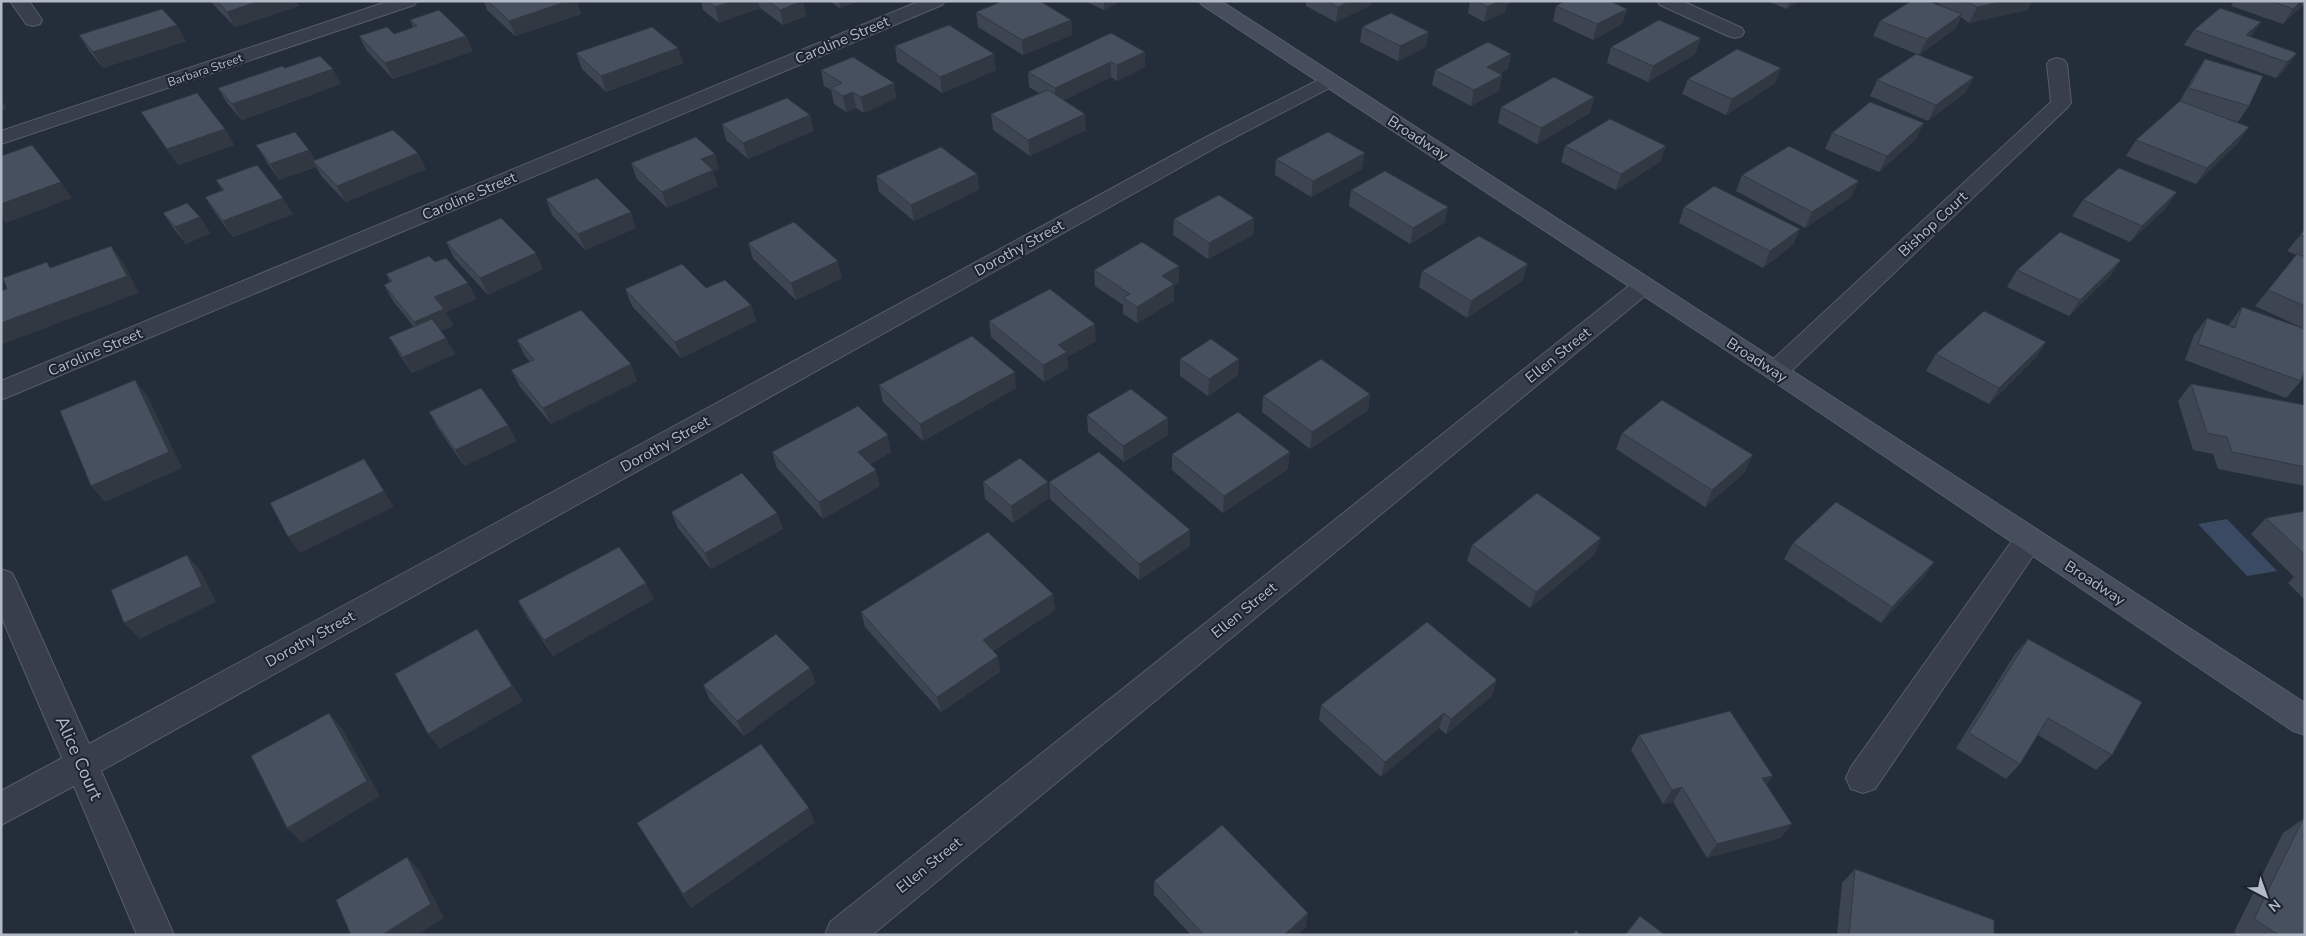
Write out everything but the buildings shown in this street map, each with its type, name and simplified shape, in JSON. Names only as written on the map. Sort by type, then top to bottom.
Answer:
[{"type":"main road","name":"Broadway","points":[[1208,1],[1644,285],[2305,721]]},
{"type":"street","points":[[18,1],[32,20]]},
{"type":"street","name":"Barbara Street","points":[[1,138],[408,1]]},
{"type":"street","name":"Caroline Street","points":[[1,391],[936,1]]},
{"type":"street","points":[[1666,1],[1735,32]]},
{"type":"street","name":"Bishop Court","points":[[1776,372],[2061,103],[2058,64]]},
{"type":"street","name":"Dorothy Street","points":[[1,810],[1209,144],[1330,80]]},
{"type":"street","name":"Ellen Street","points":[[843,935],[1644,285]]},
{"type":"street","points":[[1863,778],[2029,539]]},
{"type":"street","name":"Alice Court","points":[[1,581],[156,935]]},
{"type":"water","points":[[2227,519],[2277,571],[2247,576],[2198,524]]}]
